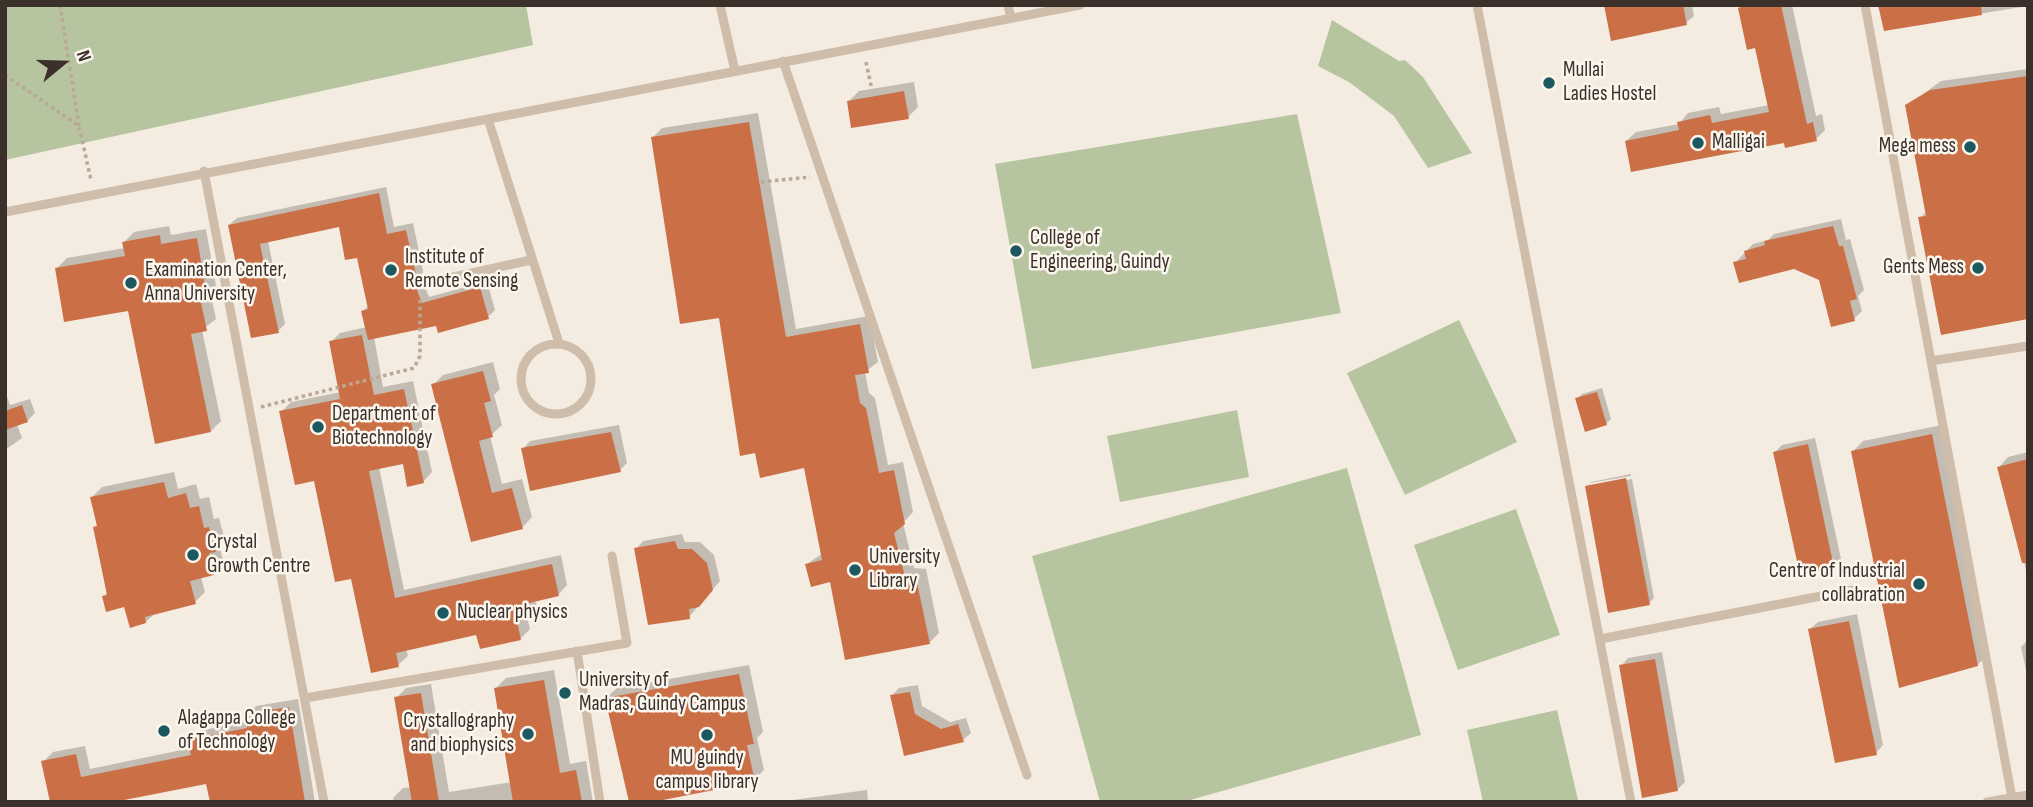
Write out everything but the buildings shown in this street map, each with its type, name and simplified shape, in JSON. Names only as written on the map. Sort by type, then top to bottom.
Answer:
[{"type":"lane","points":[[720,5],[735,71]]},
{"type":"lane","points":[[1008,5],[1011,18]]},
{"type":"lane","points":[[5,212],[204,171],[1080,5]]},
{"type":"lane","points":[[1477,5],[1631,802]]},
{"type":"lane","points":[[1865,5],[2012,798]]},
{"type":"lane","points":[[783,61],[1027,775]]},
{"type":"lane","points":[[488,119],[559,343]]},
{"type":"lane","points":[[204,171],[324,802]]},
{"type":"lane","points":[[422,284],[531,260]]},
{"type":"lane","points":[[559,343],[584,356],[591,375],[588,393],[581,405],[562,414],[550,414],[532,405],[523,393],[520,376],[528,356],[542,346],[559,343]]},
{"type":"lane","points":[[1931,361],[2028,346]]},
{"type":"lane","points":[[305,698],[627,643],[612,556]]},
{"type":"lane","points":[[1600,639],[1852,590]]},
{"type":"lane","points":[[577,651],[600,802]]},
{"type":"lane","points":[[1987,802],[2028,795]]},
{"type":"path","points":[[60,5],[79,126],[94,194]]},
{"type":"path","points":[[863,46],[872,90]]},
{"type":"path","points":[[5,75],[79,126]]},
{"type":"path","points":[[761,182],[822,175]]},
{"type":"path","points":[[250,410],[414,368],[419,356],[418,313],[422,284]]},
{"type":"green space","points":[[5,5],[526,5],[533,45],[5,160]]},
{"type":"green space","points":[[1332,20],[1399,61],[1405,60],[1423,77],[1472,153],[1428,168],[1394,116],[1349,82],[1318,66]]},
{"type":"green space","points":[[1297,114],[1341,313],[1032,369],[995,164]]},
{"type":"green space","points":[[1459,320],[1517,442],[1405,495],[1347,373]]},
{"type":"green space","points":[[1237,410],[1249,477],[1120,502],[1107,436]]},
{"type":"green space","points":[[1347,468],[1421,735],[1183,802],[1100,802],[1032,556]]},
{"type":"green space","points":[[1516,509],[1560,635],[1458,670],[1414,545]]},
{"type":"green space","points":[[1557,710],[1578,800],[1483,802],[1467,730]]},
{"type":"place","name":"Mullai Ladies Hostel","points":[[1549,83]]},
{"type":"place","name":"Malligai","points":[[1698,143]]},
{"type":"place","name":"Mega mess","points":[[1970,147]]},
{"type":"place","name":"College of Engineering, Guindy","points":[[1016,251]]},
{"type":"place","name":"Gents Mess","points":[[1978,268]]},
{"type":"place","name":"Institute of Remote Sensing","points":[[391,270]]},
{"type":"place","name":"Examination Center, Anna University","points":[[131,283]]},
{"type":"place","name":"Department of Biotechnology","points":[[318,427]]},
{"type":"place","name":"Crystal Growth Centre","points":[[193,555]]},
{"type":"place","name":"University Library","points":[[855,570]]},
{"type":"place","name":"Centre of Industrial collabration","points":[[1919,584]]},
{"type":"place","name":"Nuclear physics","points":[[443,613]]},
{"type":"place","name":"University of Madras, Guindy Campus","points":[[565,693]]},
{"type":"place","name":"Alagappa College of Technology","points":[[164,731]]},
{"type":"place","name":"Crystallography and biophysics","points":[[528,734]]},
{"type":"place","name":"MU guindy campus library","points":[[707,735]]}]
